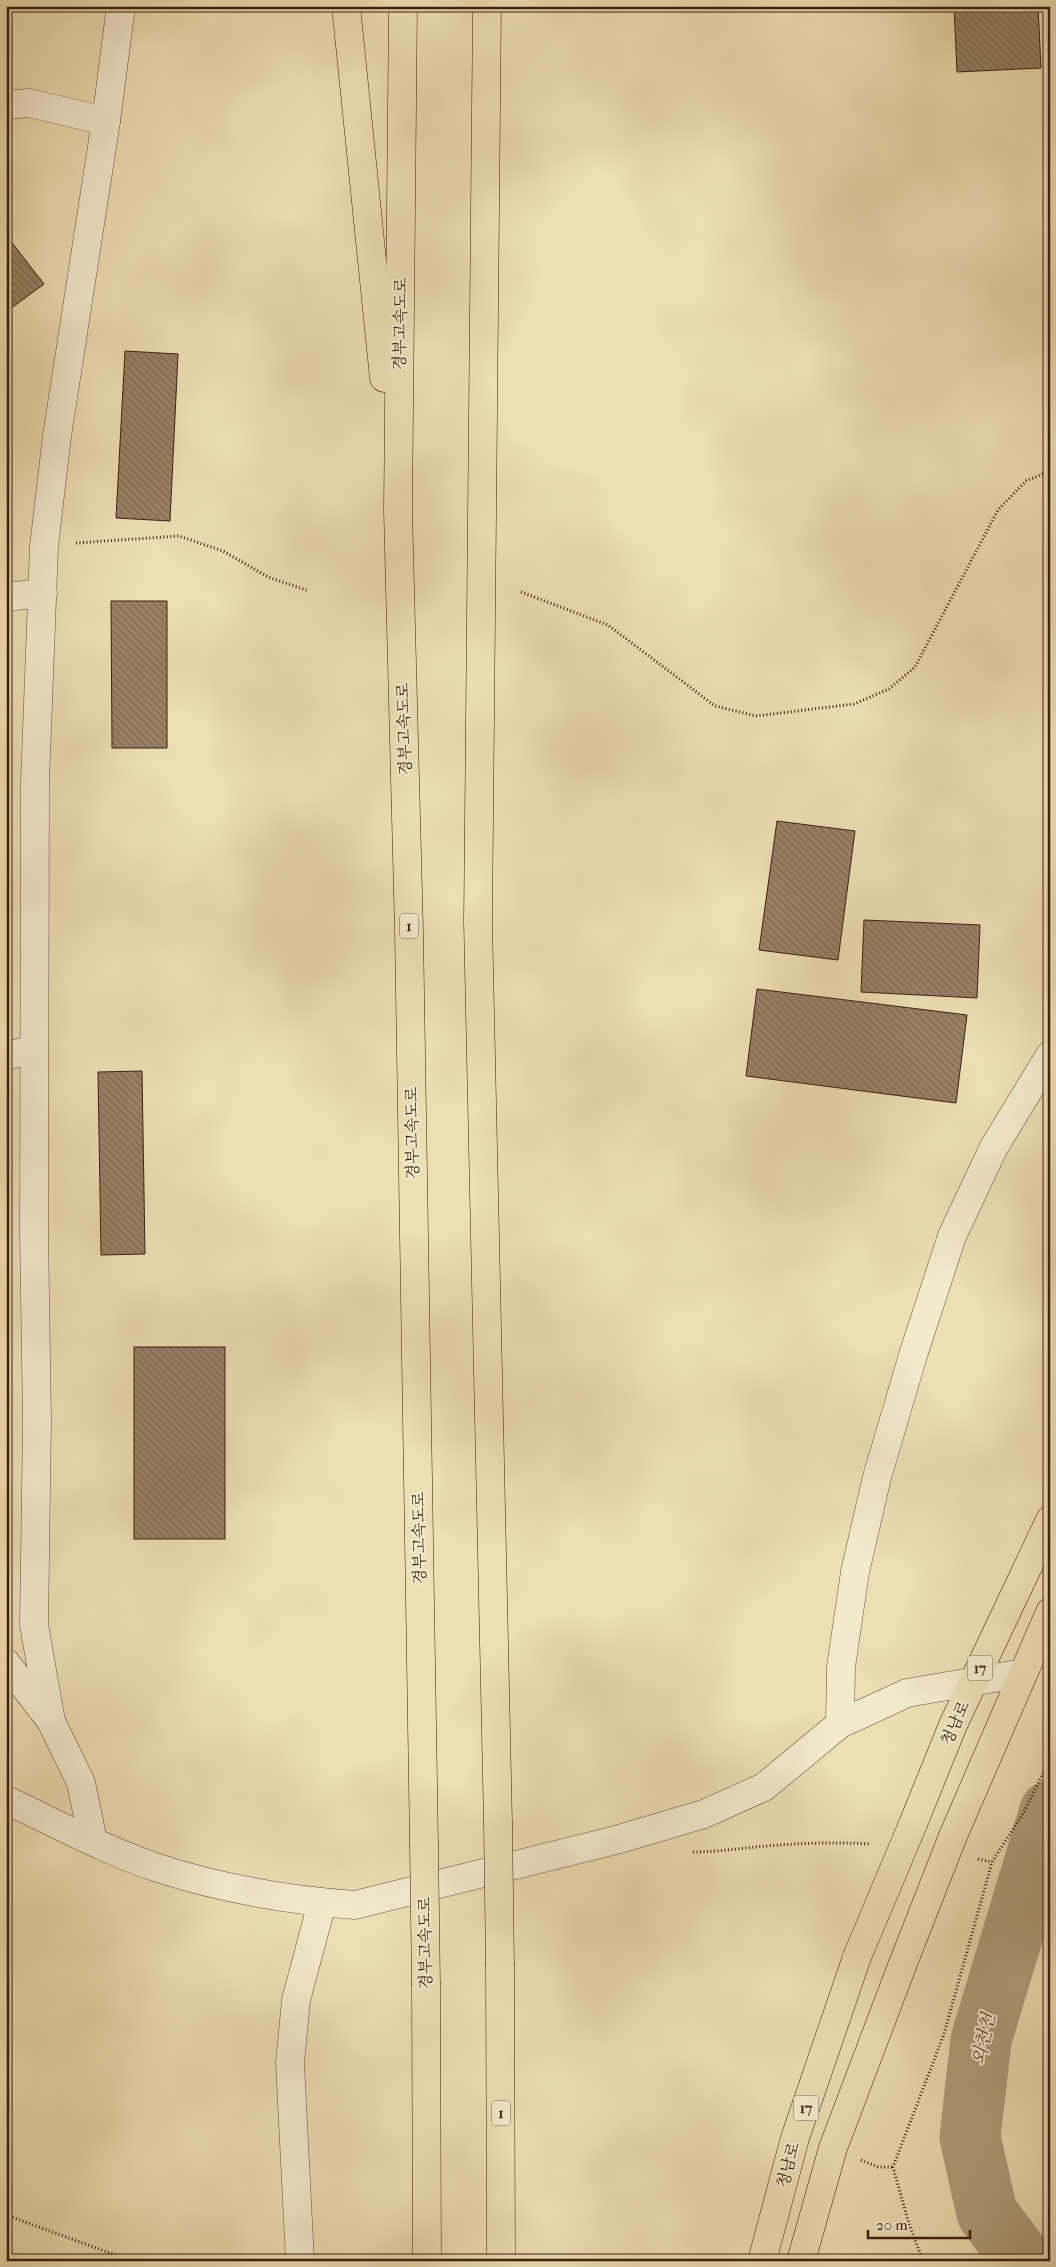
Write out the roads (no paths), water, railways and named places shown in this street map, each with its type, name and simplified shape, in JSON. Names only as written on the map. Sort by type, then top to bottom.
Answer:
[{"type":"main road","points":[[346,6],[398,512]]},
{"type":"main road","name":"경부고속도로","points":[[403,6],[398,512],[409,931],[426,1985],[427,2261]]},
{"type":"main road","name":"1","points":[[487,6],[478,922],[498,1823],[501,2261]]},
{"type":"main road","name":"청남로","points":[[762,2261],[795,2138],[857,1957],[953,1725],[1050,1520]]},
{"type":"main road","name":"17","points":[[801,2261],[833,2148],[902,1966],[953,1836],[1050,1612]]},
{"type":"street","points":[[51,1720],[34,1625],[37,1421],[34,1231],[35,782],[44,546],[57,436],[106,121],[121,6]]},
{"type":"street","points":[[6,105],[29,103],[106,121]]},
{"type":"street","points":[[6,597],[43,593]]},
{"type":"street","points":[[6,1056],[34,1049]]},
{"type":"street","points":[[840,1724],[841,1667],[855,1572],[877,1477],[914,1352],[952,1236],[994,1147],[1050,1055]]},
{"type":"street","points":[[6,1664],[51,1720],[81,1783],[93,1841]]},
{"type":"street","points":[[6,1800],[93,1841],[157,1868],[233,1890],[322,1903],[355,1905],[598,1845],[704,1814],[764,1787],[840,1724],[907,1693],[1023,1673]]},
{"type":"street","points":[[300,2261],[290,2063],[296,2000],[322,1903]]},
{"type":"waterway","name":"외천천","points":[[1023,2261],[987,2213],[970,2137],[981,2040],[1050,1811]]}]
